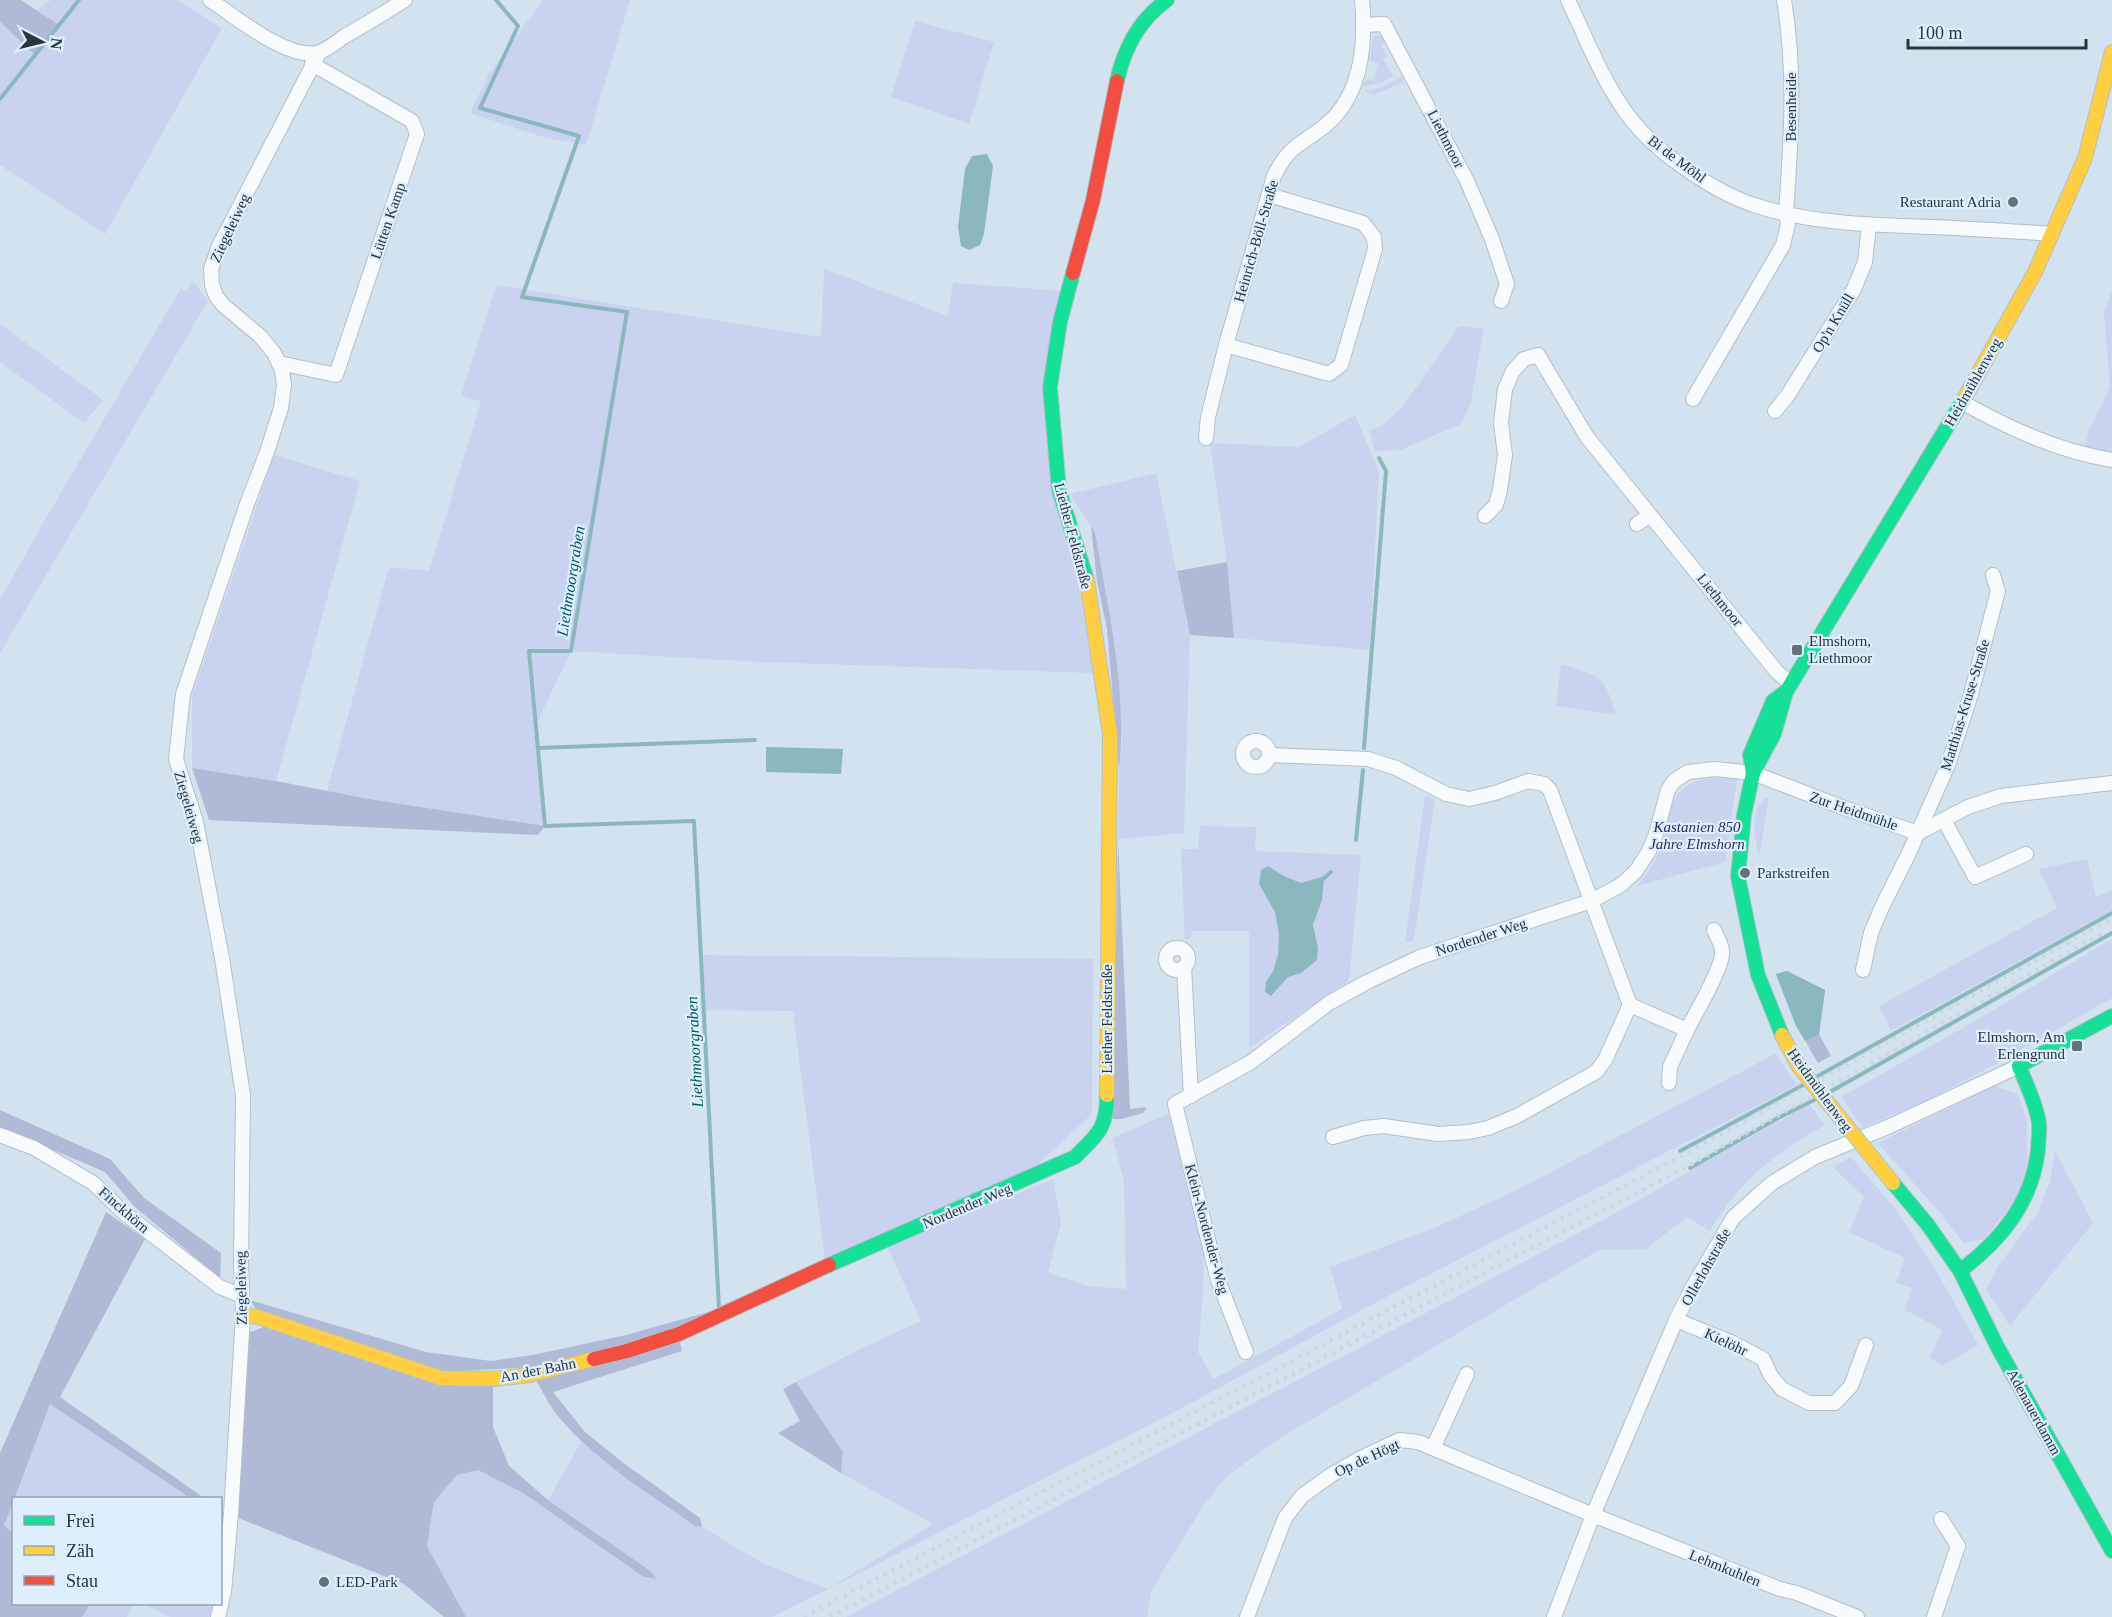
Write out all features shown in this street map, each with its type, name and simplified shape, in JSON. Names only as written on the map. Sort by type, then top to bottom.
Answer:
[{"type":"street","points":[[210,0],[290,49],[315,58],[405,0]]},
{"type":"street","name":"Liether Feldstraße","points":[[1101,1131],[1107,1109],[1110,734],[1087,578],[1059,490],[1050,387],[1060,320],[1093,200],[1119,72],[1128,48],[1146,17],[1167,0]]},
{"type":"street","points":[[1362,0],[1364,25]]},
{"type":"street","name":"Bi de Möhl","points":[[1568,0],[1618,101],[1641,131],[1665,152],[1717,188],[1752,204],[1786,214],[1869,225],[2052,234]]},
{"type":"street","name":"Besenheide","points":[[1784,0],[1790,34],[1792,84],[1786,214]]},
{"type":"street","name":"Liethmoor","points":[[1364,25],[1384,24],[1467,181],[1508,284],[1501,301]]},
{"type":"street","name":"Heinrich-Böll-Straße","points":[[1206,438],[1208,417],[1226,345],[1274,177],[1283,158],[1293,147],[1327,124],[1348,98],[1357,77],[1364,25]]},
{"type":"street","name":"Heidmühlenweg","points":[[1960,1271],[1928,1225],[1799,1067],[1782,1035],[1758,975],[1738,877],[1744,815],[1753,773],[1762,761],[1784,710],[1789,688],[1962,402],[2035,272],[2085,158],[2112,52]]},
{"type":"street","name":"Ziegeleiweg","points":[[222,1600],[231,1514],[243,1315],[243,1095],[222,958],[196,822],[176,759],[183,694],[281,408],[284,385],[274,353],[260,336],[223,305],[216,296],[212,285],[211,269],[219,246],[315,58]]},
{"type":"street","name":"Lütten Kamp","points":[[279,363],[336,375],[417,134],[412,121],[315,58]]},
{"type":"street","points":[[1226,345],[1329,374],[1341,365],[1375,249],[1374,237],[1363,223],[1269,195]]},
{"type":"street","points":[[1693,399],[1784,245],[1788,224],[1786,214]]},
{"type":"street","name":"Op'n Knüll","points":[[1775,411],[1794,386],[1854,289],[1865,262],[1869,225]]},
{"type":"street","name":"Liethmoor","points":[[1485,516],[1496,505],[1500,490],[1505,455],[1501,423],[1505,389],[1513,371],[1524,359],[1538,355],[1587,437],[1789,688]]},
{"type":"street","points":[[1962,402],[2050,445],[2078,454],[2112,460]]},
{"type":"street","points":[[1637,524],[1650,515]]},
{"type":"street","name":"Matthias-Kruse-Straße","points":[[1918,833],[1948,765],[1971,694],[1998,591],[1993,575]]},
{"type":"street","points":[[1269,754],[1368,759],[1396,768],[1446,794],[1468,799],[1528,781],[1545,784],[1550,790],[1630,1005],[1605,1060],[1596,1072],[1517,1116],[1488,1128],[1469,1132],[1438,1134],[1384,1126],[1364,1128],[1333,1137]]},
{"type":"street","name":"Nordender Weg","points":[[1175,1104],[1251,1062],[1329,1003],[1397,967],[1438,951],[1592,902],[1621,885],[1636,871],[1649,851],[1668,790],[1679,777],[1688,772],[1715,769],[1753,773]]},
{"type":"street","name":"Zur Heidmühle","points":[[1753,773],[1918,833],[1871,933],[1863,970]]},
{"type":"street","points":[[1918,833],[1968,807],[2001,796],[2112,783]]},
{"type":"street","points":[[1944,820],[1975,877],[2026,854]]},
{"type":"street","points":[[1669,1083],[1670,1067],[1723,955],[1714,930]]},
{"type":"street","points":[[1184,966],[1191,1096]]},
{"type":"street","points":[[1630,1005],[1687,1030]]},
{"type":"street","points":[[1960,1271],[1976,1260],[2003,1233],[2026,1199],[2037,1161],[2039,1123],[2019,1066],[2112,1016]]},
{"type":"street","name":"Ollerlohstraße","points":[[1554,1617],[1593,1515],[1676,1320],[1733,1218],[1772,1183],[1815,1157],[1890,1126],[2019,1066]]},
{"type":"street","name":"Klein-Nordender-Weg","points":[[1175,1104],[1218,1280],[1246,1352]]},
{"type":"street","name":"Nordender Weg","points":[[824,1267],[1075,1157],[1101,1131]]},
{"type":"street","name":"Finckhörn","points":[[0,1135],[34,1148],[93,1184],[123,1212],[220,1287],[242,1296]]},
{"type":"street","name":"An der Bahn","points":[[243,1315],[258,1317],[441,1378],[493,1379],[528,1375],[627,1351],[679,1334],[824,1267]]},
{"type":"street","name":"Adenauerdamm","points":[[1960,1271],[1998,1348],[2112,1551]]},
{"type":"street","name":"Kielöhr","points":[[1676,1320],[1733,1343],[1762,1359],[1771,1376],[1782,1389],[1809,1402],[1835,1403],[1851,1386],[1866,1345]]},
{"type":"street","points":[[1434,1448],[1467,1374]]},
{"type":"street","name":"Op de Högt","points":[[1247,1617],[1285,1518],[1302,1496],[1331,1475],[1400,1440],[1418,1442],[1434,1448],[1593,1515]]},
{"type":"street","name":"Lehmkuhlen","points":[[1593,1515],[1857,1617]]},
{"type":"street","points":[[1934,1617],[1958,1546],[1941,1519]]},
{"type":"green space","points":[[51,0],[177,0],[222,28],[105,234],[0,165],[0,22],[36,56],[59,26],[37,10]]},
{"type":"green space","points":[[543,0],[630,0],[586,145],[546,138],[470,113],[489,74]]},
{"type":"green space","points":[[915,21],[994,42],[969,124],[891,97]]},
{"type":"green space","points":[[1375,35],[1382,36],[1386,41],[1381,45],[1387,56],[1383,59],[1393,76],[1380,83],[1362,87],[1366,79],[1374,81],[1378,63],[1370,61],[1372,40]]},
{"type":"green space","points":[[1402,77],[1404,82],[1373,95],[1363,91],[1377,89]]},
{"type":"green space","points":[[824,269],[948,316],[953,283],[1062,291],[1044,378],[1094,673],[759,662],[571,651],[536,725],[545,826],[327,791],[389,567],[429,571],[481,401],[461,396],[496,285],[821,337]]},
{"type":"green space","points":[[192,280],[208,301],[0,653],[0,600],[181,288],[186,291]]},
{"type":"green space","points":[[2112,290],[2112,452],[2085,446],[2089,430],[2110,387],[2104,314]]},
{"type":"green space","points":[[0,324],[103,400],[84,423],[0,362]]},
{"type":"green space","points":[[1459,326],[1484,329],[1470,405],[1461,424],[1400,450],[1375,451],[1369,430],[1380,427],[1402,408]]},
{"type":"green space","points":[[1355,415],[1379,472],[1370,650],[1234,638],[1227,562],[1210,443],[1299,447]]},
{"type":"green space","points":[[274,455],[360,481],[276,781],[192,768],[192,696]]},
{"type":"green space","points":[[1156,473],[1190,635],[1184,833],[1118,839],[1119,767],[1122,745],[1115,648],[1095,532],[1070,494]]},
{"type":"green space","points":[[1561,664],[1584,671],[1599,679],[1608,691],[1616,715],[1556,706]]},
{"type":"green space","name":"Kastanien 850 Jahre Elmshorn","points":[[1712,778],[1737,779],[1725,862],[1637,886],[1657,857],[1674,801],[1679,793],[1697,781]]},
{"type":"green space","points":[[1425,795],[1435,799],[1414,940],[1405,943]]},
{"type":"green space","points":[[1769,796],[1759,858],[1755,816],[1762,802]]},
{"type":"green space","points":[[1200,826],[1256,827],[1255,851],[1361,855],[1349,981],[1249,1048],[1249,931],[1192,931],[1190,939],[1185,940],[1181,849],[1198,849]],"holes":[[[1269,866],[1301,883],[1321,877],[1322,900],[1313,925],[1318,948],[1301,973],[1288,977],[1271,996],[1265,992],[1278,956],[1279,935]]]},
{"type":"green space","points":[[2087,859],[2096,897],[2112,890],[2112,910],[1891,1031],[1879,1006],[2057,908],[2039,869]]},
{"type":"green space","points":[[2112,939],[2112,998],[1998,1063],[1923,1102],[1863,1127],[1841,1097],[1980,1018]]},
{"type":"green space","points":[[701,955],[1093,959],[1092,1114],[1036,1166],[825,1261],[793,1011],[705,1010]]},
{"type":"green space","points":[[1775,1054],[1797,1085],[1384,1298],[1182,1408],[828,1589],[933,1524],[841,1473],[843,1452],[796,1382],[921,1321],[887,1246],[1053,1179],[1061,1223],[1048,1273],[1088,1286],[1126,1289],[1124,1181],[1113,1138],[1170,1113],[1204,1245],[1198,1352],[1214,1379],[1342,1309],[1330,1267],[1434,1228],[1519,1189]]},
{"type":"green space","points":[[1994,1086],[2018,1094],[2027,1120],[2027,1163],[2019,1196],[1984,1239],[1963,1243],[1943,1216],[1878,1143]]},
{"type":"green space","points":[[1809,1104],[1825,1125],[1774,1158],[1760,1170],[1733,1197],[1710,1231],[1687,1217],[1646,1249],[1599,1250],[1280,1438],[1227,1476],[1203,1506],[1151,1591],[1147,1617],[846,1617],[1605,1219]]},
{"type":"green space","points":[[2055,1150],[2093,1223],[2010,1326],[1986,1290],[1997,1268],[2037,1214],[2050,1182]]},
{"type":"green space","points":[[1851,1157],[1898,1212],[1939,1276],[1978,1345],[1942,1366],[1929,1357],[1943,1330],[1905,1310],[1912,1288],[1896,1283],[1905,1258],[1849,1232],[1864,1197],[1833,1167]]},
{"type":"green space","points":[[50,1403],[189,1497],[14,1497]]},
{"type":"green space","points":[[581,1442],[614,1469],[695,1526],[702,1527],[762,1563],[828,1589],[772,1617],[466,1617],[427,1546],[434,1502],[457,1475],[478,1470],[523,1493],[649,1570],[548,1500]]},
{"type":"green space","points":[[12,1504],[12,1532],[4,1527]]},
{"type":"green space","points":[[89,1605],[133,1605],[127,1617],[82,1617]]},
{"type":"green space","points":[[145,1605],[214,1605],[211,1617],[170,1617]]},
{"type":"shaded area","points":[[0,0],[21,0],[59,25],[36,56],[0,22]]},
{"type":"shaded area","points":[[987,154],[993,166],[984,234],[980,245],[969,250],[961,246],[958,227],[965,169],[972,156]]},
{"type":"shaded area","points":[[1091,526],[1095,532],[1111,620],[1119,680],[1121,739],[1119,769],[1107,629],[1097,581]]},
{"type":"shaded area","points":[[1227,562],[1234,638],[1190,635],[1177,571]]},
{"type":"shaded area","points":[[766,747],[843,749],[841,774],[766,772]]},
{"type":"shaded area","points":[[192,768],[369,799],[545,826],[538,835],[209,820]]},
{"type":"shaded area","points":[[1118,839],[1130,1109],[1147,1107],[1143,1113],[1113,1119]]},
{"type":"shaded area","points":[[1268,866],[1301,883],[1321,877],[1324,880],[1322,900],[1313,925],[1318,948],[1317,960],[1301,973],[1288,977],[1271,996],[1265,992],[1266,982],[1273,971],[1278,955],[1279,934],[1275,912],[1259,884],[1261,870]]},
{"type":"shaded area","points":[[1787,971],[1825,990],[1819,1034],[1831,1056],[1818,1063],[1795,1020],[1776,974]]},
{"type":"shaded area","points":[[1787,971],[1825,990],[1819,1034],[1805,1041],[1796,1026],[1776,974]]},
{"type":"shaded area","points":[[0,1110],[110,1159],[144,1198],[221,1253],[220,1278],[135,1207],[105,1172],[0,1127]]},
{"type":"shaded area","points":[[106,1212],[145,1239],[60,1397],[203,1497],[189,1497],[50,1404],[15,1497],[12,1497],[12,1505],[4,1526],[12,1532],[12,1605],[89,1605],[82,1617],[0,1617],[0,1453]]},
{"type":"shaded area","points":[[250,1300],[426,1352],[491,1361],[533,1355],[626,1335],[719,1309],[627,1351],[532,1367],[446,1372],[258,1312]]},
{"type":"shaded area","points":[[266,1326],[493,1385],[493,1427],[509,1466],[548,1500],[649,1570],[657,1579],[644,1577],[523,1493],[478,1470],[457,1475],[434,1502],[427,1546],[466,1617],[444,1617],[404,1584],[236,1517],[248,1333]]},
{"type":"shaded area","points":[[680,1342],[682,1351],[553,1392],[585,1432],[622,1462],[700,1518],[702,1527],[695,1526],[640,1488],[588,1447],[558,1416],[536,1380]]},
{"type":"shaded area","points":[[796,1382],[843,1452],[841,1473],[778,1433],[800,1421],[783,1389]]},
{"type":"waterway","points":[[0,99],[79,0]]},
{"type":"waterway","name":"Liethmoorgraben","points":[[496,0],[518,26],[480,108],[579,136],[522,297],[627,312],[571,651],[529,651],[545,826],[694,821],[719,1309]]},
{"type":"waterway","points":[[1364,748],[1386,471],[1379,458]]},
{"type":"waterway","points":[[538,748],[755,740]]},
{"type":"waterway","points":[[1356,840],[1363,770]]},
{"type":"waterway","points":[[1323,879],[1331,872]]},
{"type":"waterway","points":[[1816,1077],[2112,913]]},
{"type":"waterway","points":[[1828,1093],[2112,933]]},
{"type":"waterway","points":[[1680,1151],[1805,1084]]},
{"type":"waterway","points":[[1690,1168],[1816,1099]]},
{"type":"railway","points":[[804,1617],[1687,1153],[2112,918]]},
{"type":"railway","points":[[830,1617],[1694,1163],[2101,934]]},
{"type":"traffic: fast","points":[[1117,81],[1134,36],[1149,16],[1167,0]]},
{"type":"traffic: fast","points":[[1073,273],[1060,322],[1050,387],[1059,490],[1087,580]]},
{"type":"traffic: fast","points":[[1753,773],[1774,734],[1786,692],[1964,399]]},
{"type":"traffic: fast","points":[[1782,1035],[1758,975],[1738,877],[1744,815],[1753,773],[1750,755],[1773,701],[1784,693]]},
{"type":"traffic: fast","points":[[1960,1271],[1989,1246],[2012,1219],[2029,1187],[2035,1169],[2038,1150],[2038,1116],[2019,1066],[2112,1016]]},
{"type":"traffic: fast","points":[[829,1265],[1075,1157],[1103,1124],[1107,1095]]},
{"type":"traffic: fast","points":[[1893,1183],[1928,1225],[1960,1271],[1998,1348],[2112,1551]]},
{"type":"traffic: slow","points":[[1964,399],[2035,272],[2085,158],[2112,52]]},
{"type":"traffic: slow","points":[[1087,580],[1110,734],[1107,1095]]},
{"type":"traffic: slow","points":[[1782,1035],[1799,1067],[1893,1183]]},
{"type":"traffic: slow","points":[[243,1315],[258,1317],[441,1378],[493,1379],[529,1375],[594,1359]]},
{"type":"traffic: jam","points":[[1073,273],[1093,200],[1117,81]]},
{"type":"traffic: jam","points":[[594,1359],[679,1334],[829,1265]]},
{"type":"place","name":"Restaurant Adria","points":[[2013,202]]},
{"type":"place","name":"Elmshorn, Liethmoor","points":[[1797,650]]},
{"type":"place","name":"Parkstreifen","points":[[1745,873]]},
{"type":"place","name":"Elmshorn, Am Erlengrund","points":[[2077,1046]]},
{"type":"place","name":"LED-Park","points":[[324,1582]]}]
